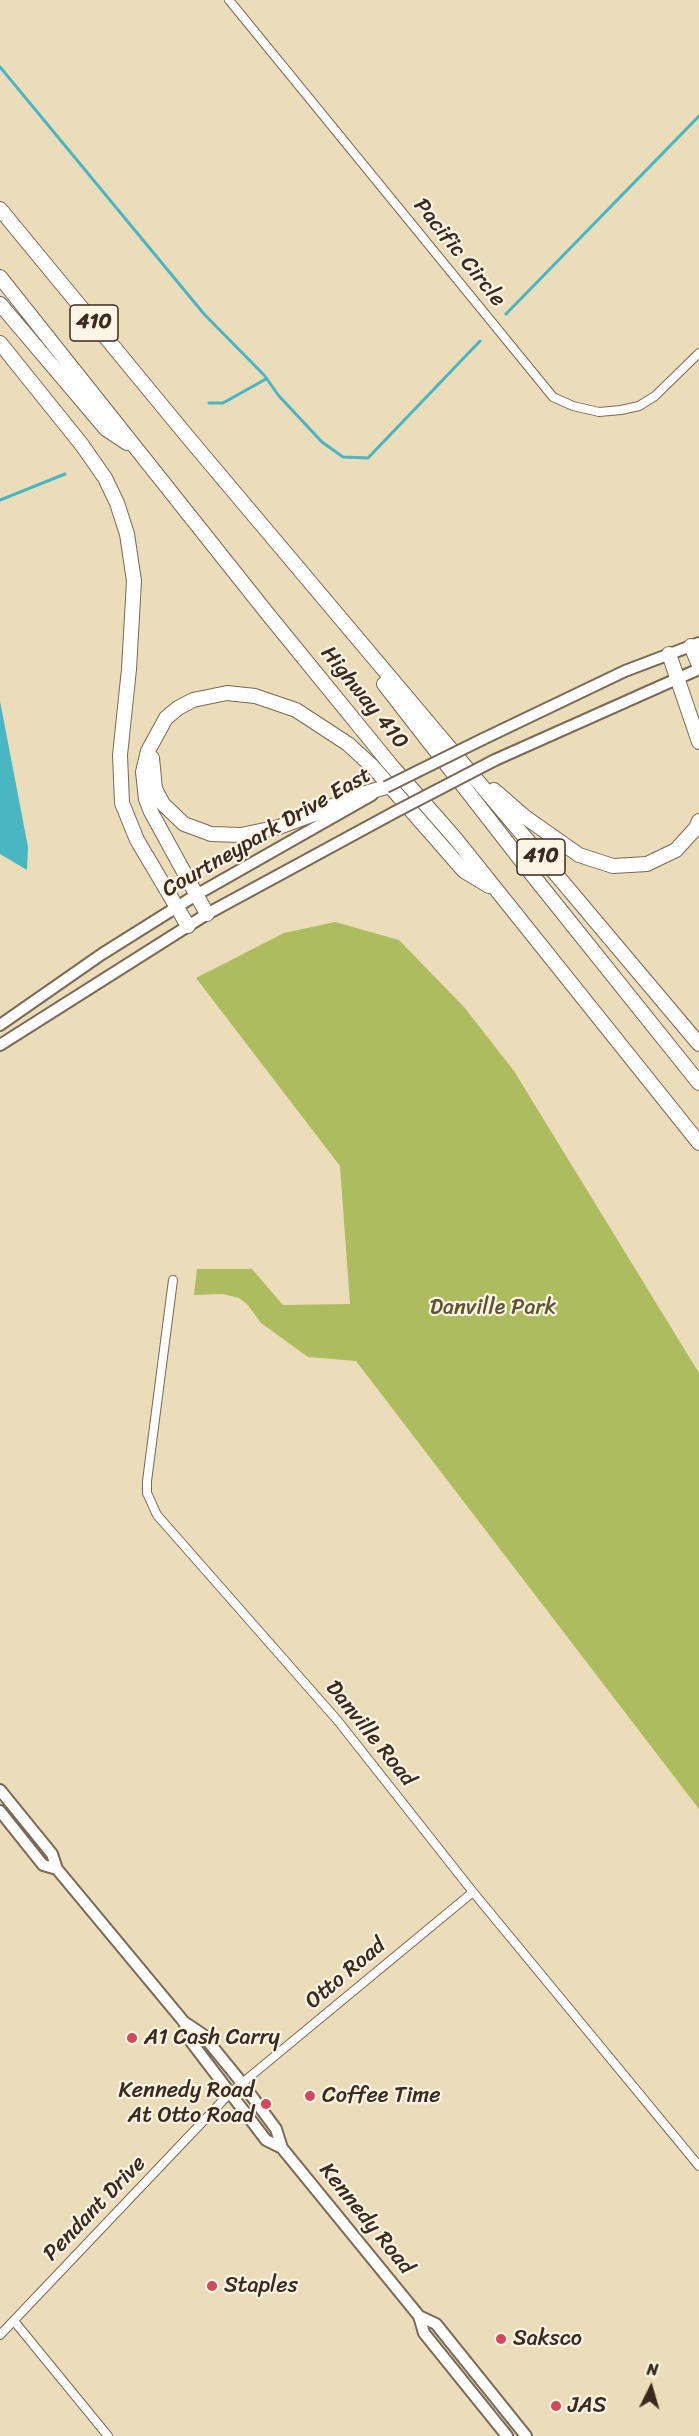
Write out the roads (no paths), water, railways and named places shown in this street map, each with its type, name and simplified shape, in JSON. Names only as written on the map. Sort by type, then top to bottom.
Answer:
[{"type":"highway","name":"Highway 410","points":[[0,209],[187,436],[699,1044]]},
{"type":"highway","name":"Highway 410","points":[[0,277],[274,622],[496,890],[699,1143]]},
{"type":"highway","points":[[0,304],[106,429],[141,453]]},
{"type":"highway","points":[[0,343],[82,445],[105,478],[117,503],[127,534],[134,580],[129,669],[120,755],[122,803],[137,840],[188,926]]},
{"type":"highway","points":[[187,436],[699,1083]]},
{"type":"highway","points":[[695,644],[699,667]]},
{"type":"highway","points":[[669,654],[699,742]]},
{"type":"highway","points":[[383,669],[445,732],[498,794],[525,817],[579,855],[613,866],[647,864],[676,850],[696,828],[699,821]]},
{"type":"highway","points":[[207,914],[151,812],[143,779],[144,762],[158,730],[178,708],[212,694],[255,696],[296,710],[348,744],[373,767],[464,871],[496,890]]},
{"type":"highway","points":[[158,730],[152,761],[155,789],[163,804],[173,815],[184,824],[199,831],[226,835],[258,832],[294,822],[352,797],[386,787]]},
{"type":"main road","name":"Courtneypark Drive East","points":[[0,1025],[102,954],[195,895],[386,787],[625,671],[695,644]]},
{"type":"main road","name":"Courtneypark Drive East","points":[[0,1045],[207,914],[395,812],[495,760],[699,667]]},
{"type":"main road","name":"Kennedy Road","points":[[0,1790],[52,1854],[57,1869],[184,2022],[201,2034],[242,2084],[276,2129],[282,2148],[420,2316],[436,2324],[526,2436]]},
{"type":"main road","name":"Kennedy Road","points":[[0,1811],[43,1864],[57,1869]]},
{"type":"main road","name":"Kennedy Road","points":[[184,2022],[192,2043],[266,2140],[282,2148]]},
{"type":"main road","name":"Kennedy Road","points":[[420,2316],[424,2333],[507,2436]]},
{"type":"street","name":"Pacific Circle","points":[[229,0],[553,397],[599,412],[621,411],[639,406],[655,396],[699,353]]},
{"type":"street","name":"Danville Road","points":[[173,1280],[148,1470],[147,1493],[156,1515],[338,1720],[472,1892],[699,2166]]},
{"type":"street","name":"Otto Road","points":[[242,2084],[472,1892]]},
{"type":"street","name":"Pendant Drive","points":[[0,2335],[230,2093],[242,2084]]},
{"type":"street","points":[[14,2321],[108,2436]]},
{"type":"water","points":[[0,701],[28,847],[27,870],[0,854]]},
{"type":"waterway","points":[[0,67],[204,314],[264,375],[279,396],[322,442],[343,457],[368,458],[480,341]]},
{"type":"waterway","points":[[506,314],[699,116]]},
{"type":"waterway","points":[[209,403],[223,403],[266,379]]},
{"type":"waterway","points":[[0,500],[65,474]]},
{"type":"place","name":"A1 Cash Carry","points":[[132,2038]]},
{"type":"place","name":"Coffee Time","points":[[310,2096]]},
{"type":"place","name":"Kennedy Road At Otto Road","points":[[266,2104]]},
{"type":"place","name":"Staples","points":[[212,2286]]},
{"type":"place","name":"Saksco","points":[[501,2339]]},
{"type":"place","name":"JAS","points":[[556,2406]]},
{"type":"park label","name":"Danville Park","points":[[493,1308]]}]
